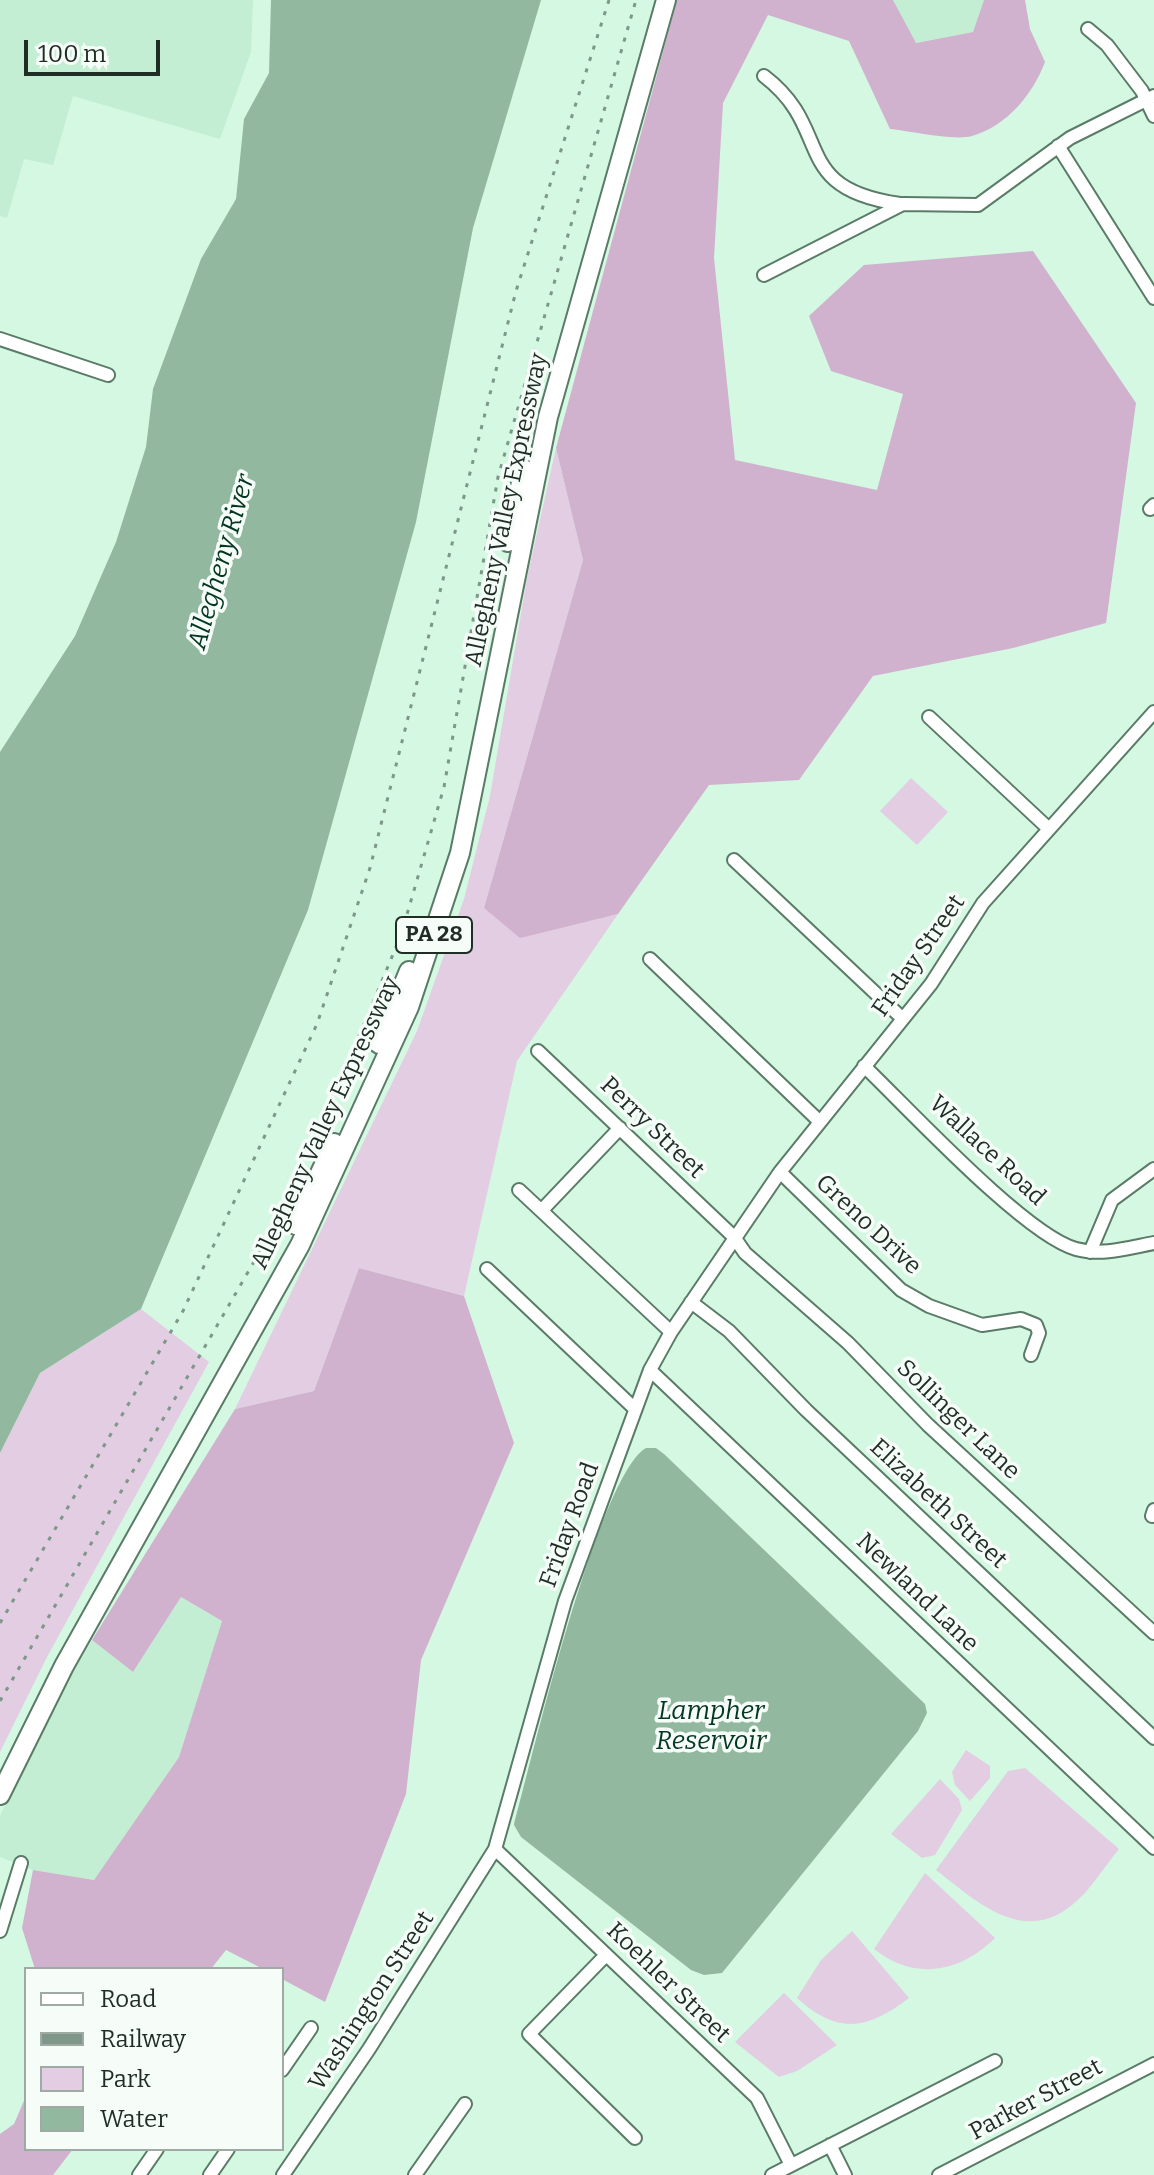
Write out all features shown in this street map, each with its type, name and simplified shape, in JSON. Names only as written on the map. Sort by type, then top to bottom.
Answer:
[{"type":"highway","name":"Allegheny Valley Expressway","points":[[0,1770],[66,1640],[257,1303],[333,1146],[407,978],[440,879],[463,789],[515,503],[560,326],[654,0]]},
{"type":"highway","name":"Allegheny Valley Expressway","points":[[0,1795],[64,1666],[300,1245],[409,1007],[460,853],[548,417],[666,0]]},
{"type":"street","points":[[1088,29],[1107,45],[1150,99],[1154,116]]},
{"type":"street","points":[[764,76],[802,116],[819,163],[829,176],[851,192],[903,204],[978,205],[1058,146],[1150,99]]},
{"type":"street","points":[[1058,146],[1154,298]]},
{"type":"street","points":[[764,275],[903,204]]},
{"type":"street","points":[[0,339],[108,375]]},
{"type":"street","name":"Friday Street","points":[[734,1237],[819,1121],[947,962],[983,903],[1154,712]]},
{"type":"street","points":[[929,717],[1049,829]]},
{"type":"street","points":[[734,860],[903,1019]]},
{"type":"street","points":[[650,959],[819,1121]]},
{"type":"street","name":"Perry Street","points":[[538,1051],[734,1237]]},
{"type":"street","name":"Wallace Road","points":[[864,1066],[1005,1201],[1065,1246],[1090,1252]]},
{"type":"street","points":[[542,1210],[620,1128]]},
{"type":"street","points":[[1090,1252],[1112,1200],[1154,1169]]},
{"type":"street","name":"Greno Drive","points":[[780,1172],[901,1290],[929,1306],[982,1325],[1021,1319],[1036,1325],[1039,1333],[1031,1355]]},
{"type":"street","points":[[519,1190],[671,1332]]},
{"type":"street","name":"Friday Road","points":[[495,1849],[565,1601],[650,1370],[671,1332],[734,1237]]},
{"type":"street","name":"Sollinger Lane","points":[[734,1237],[745,1253],[848,1343],[928,1425],[1154,1633]]},
{"type":"street","points":[[1090,1252],[1154,1243]]},
{"type":"street","points":[[487,1269],[635,1409]]},
{"type":"street","name":"Elizabeth Street","points":[[691,1302],[729,1331],[806,1410],[1154,1738]]},
{"type":"street","name":"Newland Lane","points":[[650,1370],[1153,1845]]},
{"type":"street","name":"Koehler Street","points":[[495,1849],[757,2098],[791,2165]]},
{"type":"street","name":"Washington Street","points":[[283,2175],[369,2049],[495,1849]]},
{"type":"street","points":[[0,1931],[21,1863]]},
{"type":"street","points":[[606,1955],[529,2034],[635,2138]]},
{"type":"street","points":[[284,2067],[311,2028]]},
{"type":"street","points":[[772,2175],[995,2061]]},
{"type":"street","name":"Parker Street","points":[[939,2175],[1154,2064]]},
{"type":"street","points":[[415,2175],[465,2104]]},
{"type":"street","points":[[830,2145],[845,2175]]},
{"type":"street","points":[[139,2175],[156,2151]]},
{"type":"street","points":[[210,2175],[227,2151]]},
{"type":"shaded area","points":[[0,0],[253,0],[251,52],[220,139],[73,96],[53,165],[24,159],[7,218],[0,216]]},
{"type":"shaded area","points":[[677,0],[893,0],[916,43],[973,32],[984,0],[1025,0],[1030,29],[1045,62],[1040,74],[1026,97],[1007,117],[985,131],[964,137],[890,129],[849,41],[768,15],[723,103],[714,258],[735,460],[877,490],[903,394],[831,371],[809,316],[864,265],[1033,251],[1136,403],[1106,623],[1013,648],[873,676],[799,780],[709,785],[618,914],[520,938],[484,908],[583,560],[556,448]]},
{"type":"shaded area","points":[[893,0],[984,0],[973,32],[915,43]]},
{"type":"shaded area","points":[[359,1268],[464,1296],[514,1443],[421,1660],[406,1794],[325,2002],[284,1980],[284,1967],[259,1967],[226,1950],[213,1967],[34,1967],[22,1928],[33,1870],[94,1880],[179,1757],[222,1621],[181,1597],[133,1672],[92,1640],[235,1409],[314,1391]]},
{"type":"shaded area","points":[[181,1597],[222,1621],[179,1757],[94,1880],[33,1870],[0,1857],[0,1816],[46,1718],[92,1640],[133,1672]]},
{"type":"shaded area","points":[[24,2101],[24,2151],[71,2151],[53,2175],[0,2175],[0,2134],[14,2124]]},
{"type":"green space","points":[[556,448],[583,560],[484,908],[520,937],[618,914],[517,1061],[464,1296],[359,1268],[314,1391],[235,1409],[417,1031],[464,899],[490,796],[527,578]]},
{"type":"green space","points":[[911,778],[948,812],[917,845],[880,811]]},
{"type":"green space","points":[[141,1309],[209,1362],[47,1657],[0,1752],[0,1453],[40,1373]]},
{"type":"green space","points":[[966,1750],[990,1766],[990,1778],[970,1801],[955,1785],[952,1772]]},
{"type":"green space","points":[[1025,1768],[1119,1849],[1072,1905],[1053,1916],[1035,1921],[1017,1920],[1000,1914],[936,1870],[1008,1771]]},
{"type":"green space","points":[[940,1779],[959,1799],[962,1810],[935,1855],[922,1858],[891,1834]]},
{"type":"green space","points":[[925,1873],[995,1938],[967,1959],[936,1969],[905,1966],[874,1949]]},
{"type":"green space","points":[[852,1931],[909,1998],[880,2016],[853,2024],[826,2018],[797,1998],[821,1960]]},
{"type":"green space","points":[[784,1993],[837,2045],[797,2071],[779,2077],[735,2042]]},
{"type":"water","name":"Allegheny River","points":[[271,0],[541,0],[473,228],[416,522],[308,910],[141,1309],[40,1373],[0,1453],[0,752],[75,636],[116,542],[146,447],[153,389],[201,259],[236,199],[244,119],[269,73]]},
{"type":"water","name":"Lampher Reservoir","points":[[646,1448],[656,1448],[664,1454],[925,1704],[927,1713],[918,1731],[722,1973],[704,1975],[691,1970],[521,1837],[514,1825],[551,1684],[588,1562],[627,1470]]},
{"type":"railway","points":[[0,1623],[183,1311],[317,1024],[370,868],[516,291],[609,0]]},
{"type":"railway","points":[[0,1701],[266,1241],[340,1082],[401,935],[444,787],[498,477],[636,0]]}]
